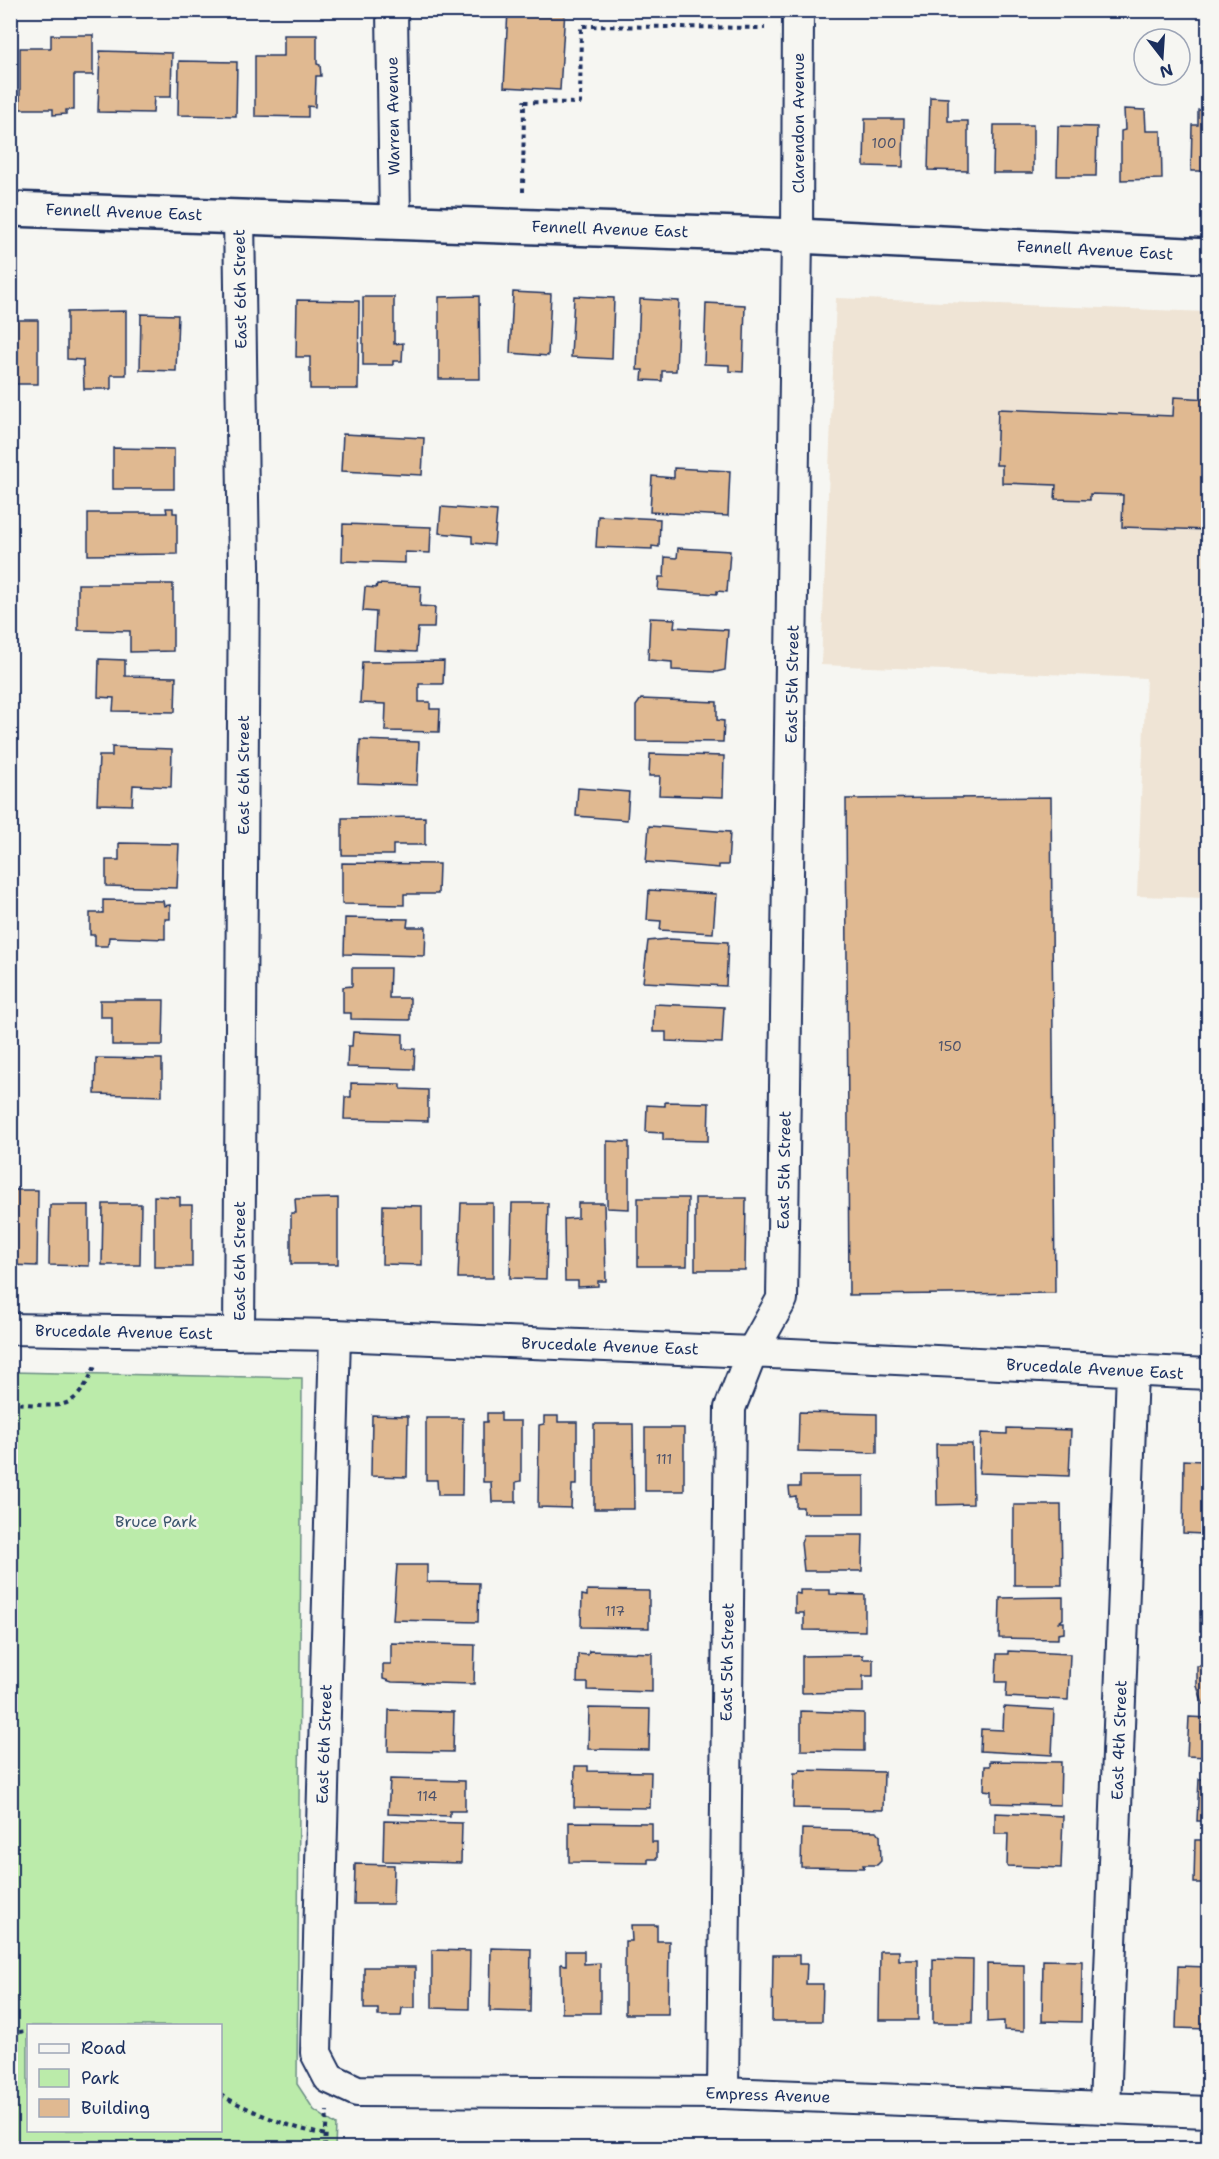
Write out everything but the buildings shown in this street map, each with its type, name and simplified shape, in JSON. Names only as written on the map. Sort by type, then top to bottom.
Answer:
[{"type":"main road","name":"Fennell Avenue East","points":[[10,209],[797,236],[1209,256]]},
{"type":"street","name":"Warren Avenue","points":[[392,10],[395,222]]},
{"type":"street","name":"Clarendon Avenue","points":[[797,236],[798,20]]},
{"type":"street","name":"East 6th Street","points":[[238,216],[244,567],[239,1334]]},
{"type":"street","name":"East 5th Street","points":[[723,2093],[729,1408],[752,1352],[783,1299],[797,236]]},
{"type":"street","name":"Brucedale Avenue East","points":[[10,1329],[335,1335],[1209,1374]]},
{"type":"street","name":"East 6th Street","points":[[330,2078],[316,2053],[335,1335]]},
{"type":"street","name":"East 4th Street","points":[[1106,2108],[1132,1371]]},
{"type":"street","name":"Empress Avenue","points":[[330,2078],[357,2091],[723,2093],[1209,2112]]},
{"type":"path","points":[[523,226],[524,102],[580,103],[581,26],[798,20]]},
{"type":"path","points":[[10,1403],[56,1406],[74,1400],[80,1394],[95,1366],[104,1331]]},
{"type":"path","points":[[10,2033],[27,2031]]},
{"type":"path","points":[[222,2096],[266,2118],[298,2130],[326,2135]]},
{"type":"shaded area","points":[[836,298],[1208,312],[1208,898],[1137,896],[1146,678],[821,665]]},
{"type":"green space","name":"Bruce Park","points":[[11,1372],[302,1378],[297,2084],[314,2110],[336,2125],[335,2148],[11,2148]]}]
